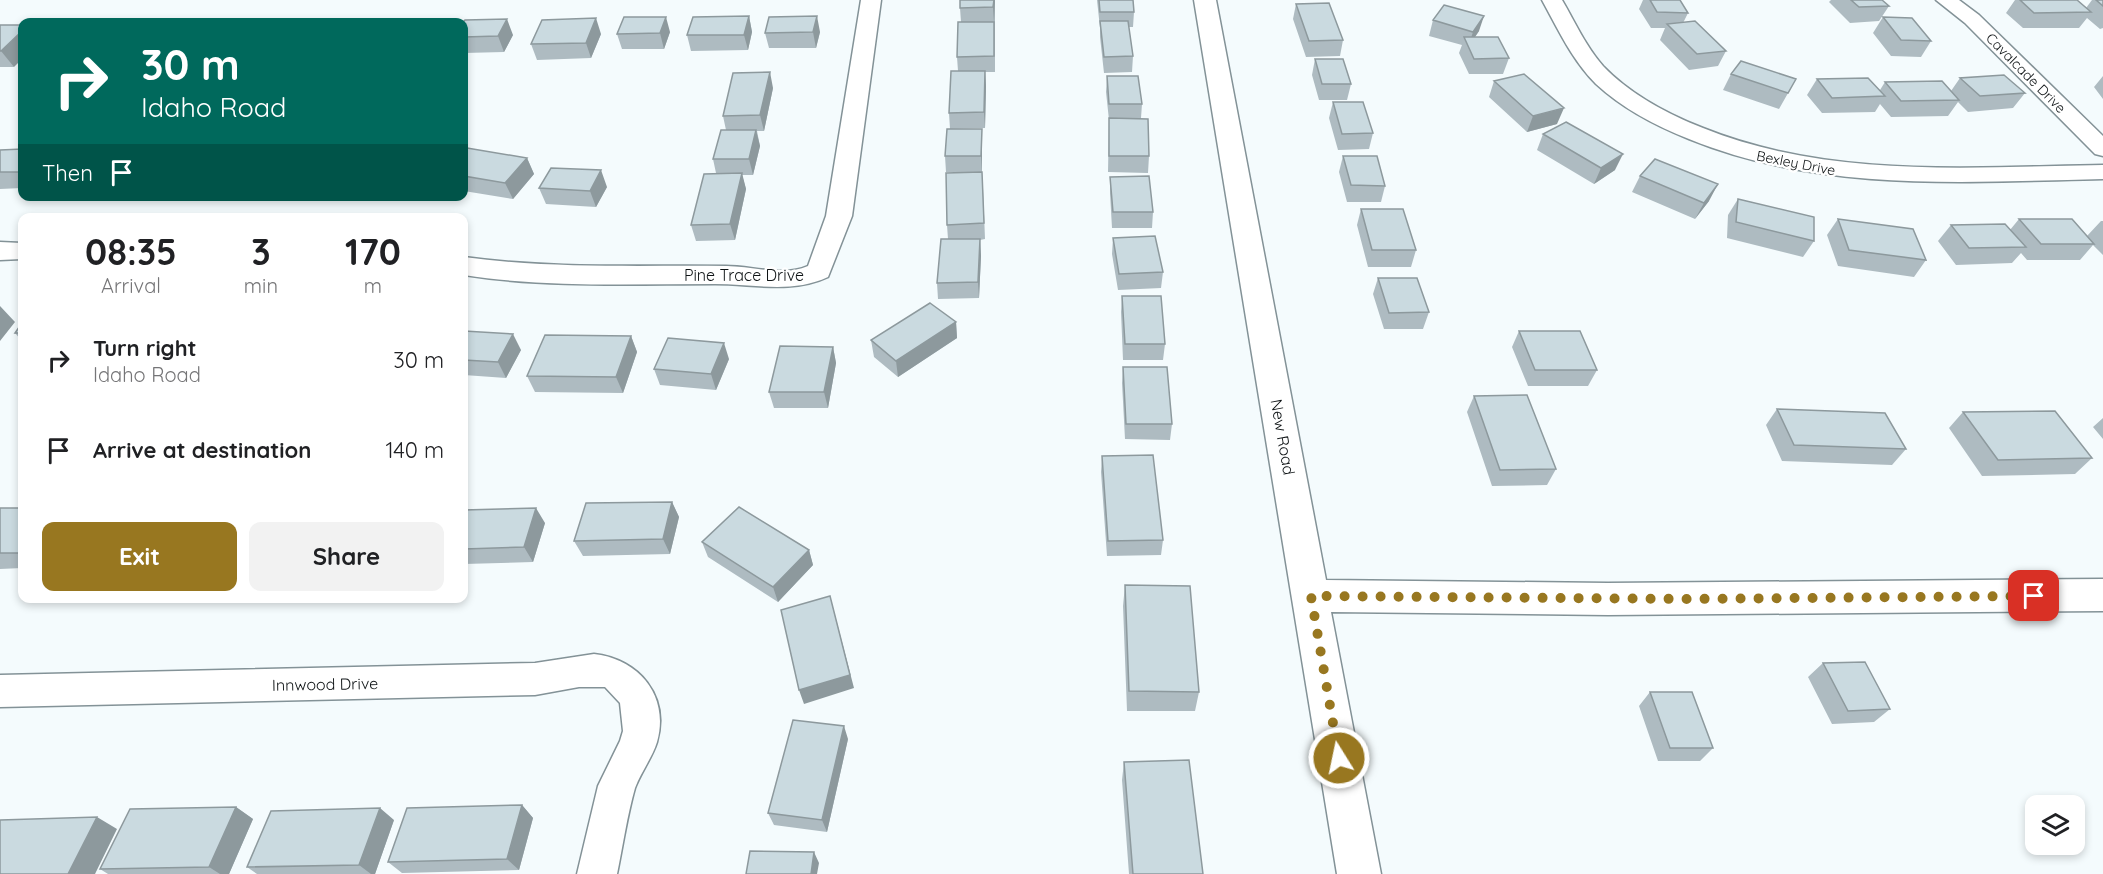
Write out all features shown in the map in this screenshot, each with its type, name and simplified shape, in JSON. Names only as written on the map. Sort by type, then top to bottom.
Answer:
[{"type":"street","name":"Pine Trace Drive","points":[[468,267],[535,275],[584,276],[732,274],[802,278],[819,271],[839,216],[871,0]]},
{"type":"street","name":"New Road","points":[[1205,0],[1359,874]]},
{"type":"street","name":"Bexley Drive","points":[[1552,0],[1583,55],[1609,83],[1661,119],[1729,148],[1792,165],[1856,173],[2103,172]]},
{"type":"street","name":"Cavalcade Drive","points":[[1946,0],[1972,19],[2103,149]]},
{"type":"street","points":[[0,251],[18,251]]},
{"type":"street","points":[[1311,596],[1449,599],[1758,599],[2103,595]]},
{"type":"street","name":"Innwood Drive","points":[[3,695],[535,679],[595,669],[616,675],[627,683],[638,698],[642,725],[638,744],[621,776],[597,874]]},
{"type":"building","points":[[960,0],[994,0],[993,7],[960,8]]},
{"type":"building","points":[[1099,0],[1133,0],[1134,12],[1100,12]]},
{"type":"building","points":[[1650,0],[1680,0],[1688,13],[1657,12]]},
{"type":"building","points":[[1851,0],[1882,0],[1889,6],[1859,7]]},
{"type":"building","points":[[2020,0],[2077,0],[2091,12],[2034,13]]},
{"type":"building","points":[[1329,3],[1343,40],[1309,41],[1296,4]]},
{"type":"building","points":[[1444,5],[1484,16],[1473,32],[1433,20]]},
{"type":"building","points":[[749,16],[744,35],[687,35],[693,17]]},
{"type":"building","points":[[817,16],[813,32],[765,33],[769,17]]},
{"type":"building","points":[[624,17],[666,17],[660,33],[617,34]]},
{"type":"building","points":[[1883,17],[1912,18],[1931,41],[1901,40]]},
{"type":"building","points":[[596,18],[586,43],[531,44],[542,20]]},
{"type":"building","points":[[507,19],[498,36],[468,37],[468,20]]},
{"type":"building","points":[[1100,21],[1128,21],[1133,56],[1104,57]]},
{"type":"building","points":[[1695,21],[1726,51],[1697,54],[1667,24]]},
{"type":"building","points":[[958,22],[994,22],[994,56],[957,57]]},
{"type":"building","points":[[0,25],[18,25],[18,35],[0,51]]},
{"type":"building","points":[[1464,37],[1498,37],[1509,58],[1474,59]]},
{"type":"building","points":[[1315,59],[1343,59],[1351,84],[1322,84]]},
{"type":"building","points":[[1741,61],[1796,79],[1788,93],[1731,74]]},
{"type":"building","points":[[951,71],[985,71],[984,112],[949,113]]},
{"type":"building","points":[[770,72],[760,115],[723,116],[733,73]]},
{"type":"building","points":[[1524,74],[1564,108],[1533,116],[1494,81]]},
{"type":"building","points":[[2004,75],[2025,93],[1980,96],[1960,78]]},
{"type":"building","points":[[1107,76],[1138,76],[1142,104],[1109,104]]},
{"type":"building","points":[[1868,78],[1885,96],[1832,98],[1817,79]]},
{"type":"building","points":[[1942,81],[1959,100],[1901,101],[1885,82]]},
{"type":"building","points":[[1333,102],[1363,102],[1373,133],[1342,134]]},
{"type":"building","points":[[1109,118],[1148,119],[1149,156],[1109,156]]},
{"type":"building","points":[[1566,122],[1623,154],[1601,168],[1543,134]]},
{"type":"building","points":[[947,129],[982,129],[981,156],[945,156]]},
{"type":"building","points":[[721,130],[756,130],[749,159],[713,159]]},
{"type":"building","points":[[468,148],[527,158],[505,183],[468,177]]},
{"type":"building","points":[[18,149],[18,172],[0,172],[0,150]]},
{"type":"building","points":[[1343,156],[1377,156],[1385,186],[1351,185]]},
{"type":"building","points":[[1655,159],[1718,184],[1704,203],[1640,176]]},
{"type":"building","points":[[551,168],[601,170],[590,191],[539,188]]},
{"type":"building","points":[[982,172],[984,223],[947,225],[946,173]]},
{"type":"building","points":[[742,173],[730,224],[691,225],[704,174]]},
{"type":"building","points":[[1149,176],[1153,212],[1113,212],[1110,177]]},
{"type":"building","points":[[1738,199],[1814,217],[1814,241],[1736,222]]},
{"type":"building","points":[[1361,209],[1403,209],[1416,250],[1372,250]]},
{"type":"building","points":[[1838,219],[1913,229],[1926,260],[1849,250]]},
{"type":"building","points":[[2019,219],[2072,219],[2094,244],[2041,244]]},
{"type":"building","points":[[2005,224],[2026,247],[1969,248],[1951,225]]},
{"type":"building","points":[[1155,236],[1163,272],[1119,274],[1113,238]]},
{"type":"building","points":[[941,239],[980,239],[978,282],[937,283]]},
{"type":"building","points":[[1378,278],[1417,278],[1429,312],[1389,313]]},
{"type":"building","points":[[1122,296],[1161,296],[1165,344],[1125,344]]},
{"type":"building","points":[[930,303],[956,322],[896,361],[871,340]]},
{"type":"building","points":[[468,331],[513,334],[498,362],[468,360]]},
{"type":"building","points":[[1519,331],[1580,331],[1597,370],[1535,370]]},
{"type":"building","points":[[545,335],[631,336],[616,377],[527,376]]},
{"type":"building","points":[[668,338],[724,343],[711,374],[654,369]]},
{"type":"building","points":[[780,346],[833,347],[824,392],[769,392]]},
{"type":"building","points":[[1123,367],[1167,367],[1172,424],[1126,424]]},
{"type":"building","points":[[1527,395],[1556,469],[1500,470],[1474,396]]},
{"type":"building","points":[[1777,409],[1885,413],[1906,449],[1794,445]]},
{"type":"building","points":[[2055,411],[2092,458],[1998,460],[1963,412]]},
{"type":"building","points":[[1153,455],[1163,540],[1108,541],[1102,456]]},
{"type":"building","points":[[672,502],[663,539],[574,541],[586,503]]},
{"type":"building","points":[[739,507],[809,550],[773,587],[702,542]]},
{"type":"building","points":[[0,508],[18,508],[18,553],[0,553]]},
{"type":"building","points":[[536,508],[524,547],[468,549],[468,510]]},
{"type":"building","points":[[1125,585],[1190,586],[1199,692],[1129,691]]},
{"type":"building","points":[[830,596],[850,675],[799,690],[781,610]]},
{"type":"building","points":[[1865,662],[1890,709],[1848,711],[1823,663]]},
{"type":"building","points":[[1650,692],[1692,692],[1713,748],[1670,748]]},
{"type":"building","points":[[793,720],[844,726],[822,820],[768,813]]},
{"type":"building","points":[[1189,760],[1203,874],[1133,874],[1124,762]]},
{"type":"building","points":[[522,805],[507,859],[388,862],[407,808]]},
{"type":"building","points":[[236,807],[209,867],[100,869],[130,809]]},
{"type":"building","points":[[380,808],[359,865],[247,867],[271,811]]},
{"type":"building","points":[[97,817],[68,874],[0,874],[0,820]]},
{"type":"building","points":[[750,851],[814,852],[811,874],[746,874]]},
{"type":"route","points":[[1339,758],[1311,596],[1449,599],[2034,596]]}]
